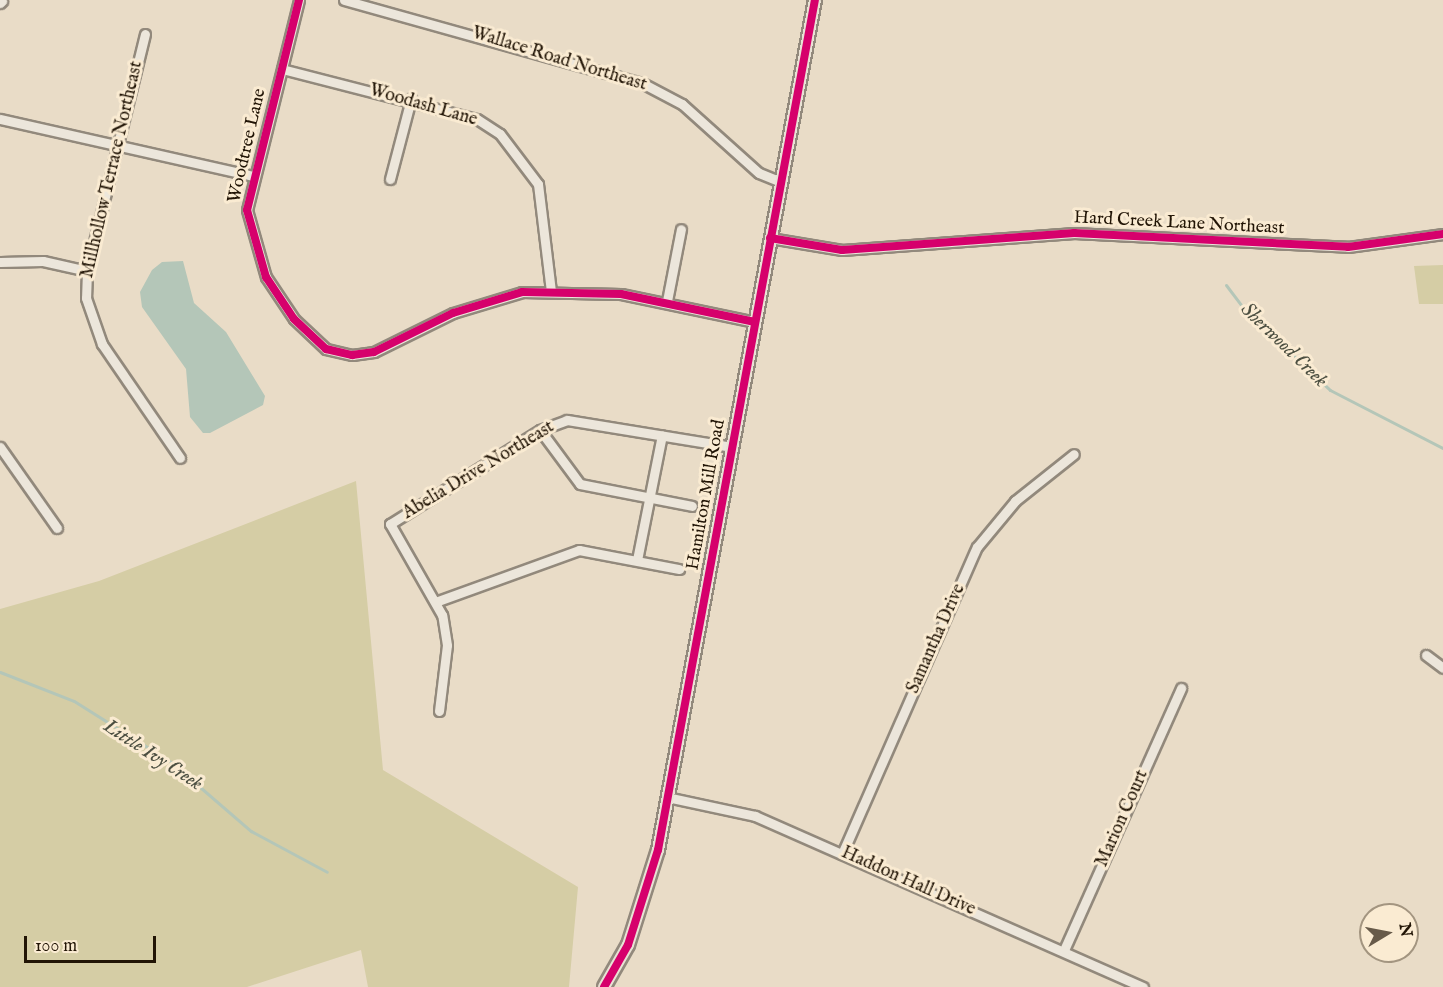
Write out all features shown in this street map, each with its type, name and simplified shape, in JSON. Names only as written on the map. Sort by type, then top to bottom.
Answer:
[{"type":"main road","name":"Hamilton Mill Road","points":[[604,987],[646,899],[815,0]]},
{"type":"street","name":"Woodtree Lane","points":[[299,0],[253,176],[249,231],[266,277],[314,341],[339,354],[374,352],[475,304],[551,291],[668,301],[705,312],[755,322]]},
{"type":"street","name":"Wallace Road Northeast","points":[[344,0],[642,82],[682,104],[759,173],[781,182]]},
{"type":"street","name":"Millhollow Terrace Northeast","points":[[145,34],[87,271],[90,321],[180,458]]},
{"type":"street","name":"Woodash Lane","points":[[282,69],[411,99],[477,119],[500,134],[532,171],[542,199],[551,291]]},
{"type":"street","points":[[390,178],[411,99]]},
{"type":"street","points":[[0,119],[253,176]]},
{"type":"street","points":[[668,301],[681,229]]},
{"type":"street","name":"Hard Creek Lane Northeast","points":[[770,238],[842,250],[1074,233],[1348,247],[1443,234]]},
{"type":"street","points":[[0,262],[43,261],[87,271]]},
{"type":"street","name":"Abelia Drive Northeast","points":[[439,711],[447,645],[438,602],[390,524],[540,430],[580,418],[731,447]]},
{"type":"street","points":[[540,430],[572,480],[649,499],[692,506]]},
{"type":"street","points":[[637,560],[662,435]]},
{"type":"street","points":[[0,447],[57,528]]},
{"type":"street","name":"Samantha Drive","points":[[843,854],[977,547],[1015,501],[1074,454]]},
{"type":"street","points":[[438,602],[566,552],[637,560],[679,569]]},
{"type":"street","points":[[1426,655],[1443,668]]},
{"type":"street","name":"Marion Court","points":[[1064,950],[1181,688]]},
{"type":"street","name":"Haddon Hall Drive","points":[[667,797],[755,816],[1064,950],[1143,987]]},
{"type":"shaded area","points":[[183,261],[194,303],[226,332],[265,396],[263,405],[210,433],[203,433],[190,417],[186,369],[142,307],[140,292],[152,270],[162,262]]},
{"type":"shaded area","points":[[1443,265],[1443,304],[1419,304],[1414,266]]},
{"type":"shaded area","points":[[356,481],[383,770],[578,887],[569,987],[368,987],[361,950],[247,987],[0,987],[0,609],[99,581]]},
{"type":"waterway","name":"Sherwood Creek","points":[[1226,285],[1244,309],[1330,390],[1443,448]]},
{"type":"waterway","name":"Little Ivy Creek","points":[[0,672],[74,701],[171,762],[251,831],[327,872]]},
{"type":"cycle path","points":[[299,0],[247,210],[266,277],[294,319],[326,349],[352,355],[374,352],[453,313],[522,292],[621,294],[755,322]]},
{"type":"cycle path","points":[[604,987],[628,945],[658,850],[815,0]]},
{"type":"cycle path","points":[[770,238],[842,250],[1074,233],[1348,247],[1443,234]]}]
